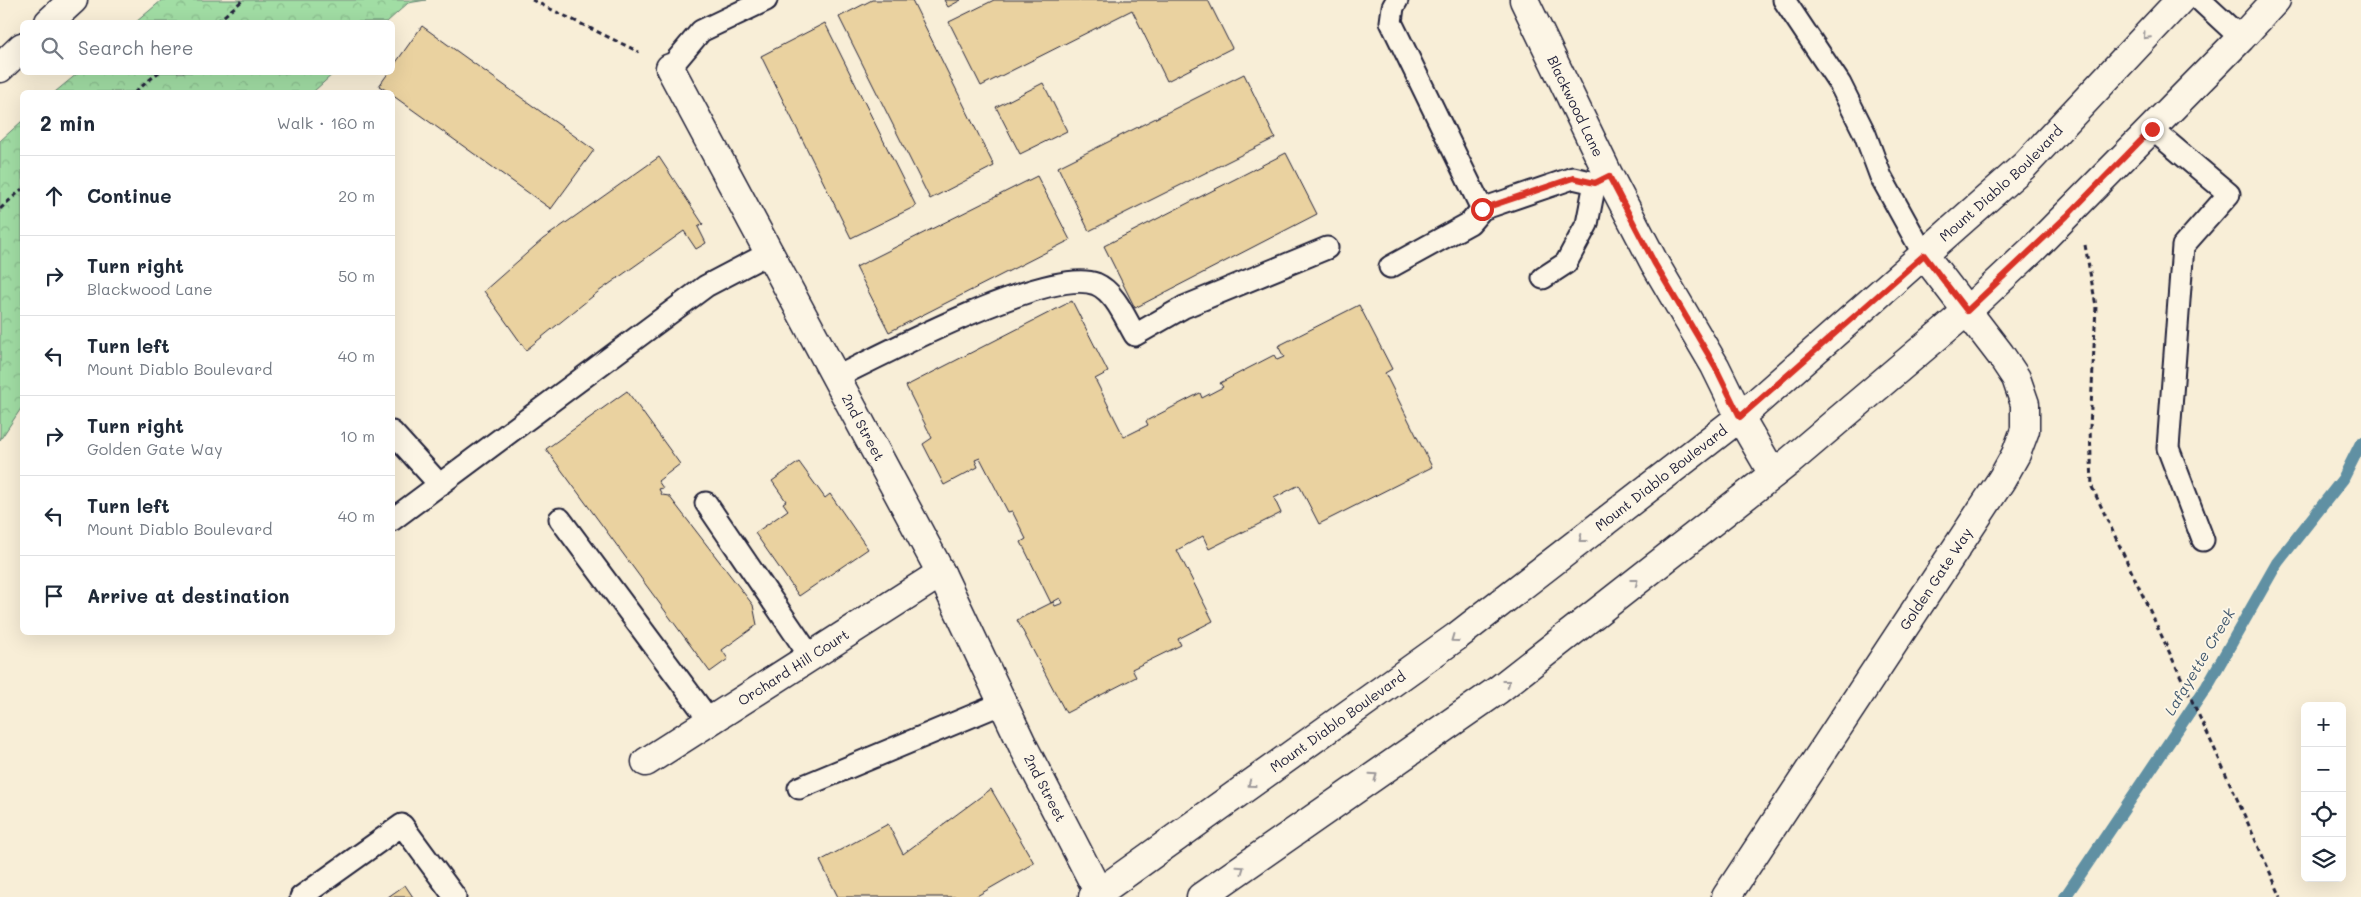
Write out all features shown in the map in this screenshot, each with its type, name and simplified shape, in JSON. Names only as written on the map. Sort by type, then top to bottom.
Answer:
[{"type":"main road","points":[[51,20],[73,0]]},
{"type":"main road","name":"Blackwood Lane","points":[[1524,0],[1602,180],[1715,366],[1740,417],[1773,474]]},
{"type":"main road","name":"Mount Diablo Boulevard","points":[[1098,896],[1456,637],[1740,417],[2025,165],[2180,0]]},
{"type":"main road","points":[[1201,897],[1498,690],[1773,474],[1967,311],[2067,216],[2276,0]]},
{"type":"main road","points":[[0,68],[20,49]]},
{"type":"main road","name":"2nd Street","points":[[670,68],[941,573],[1098,896]]},
{"type":"main road","name":"Golden Gate Way","points":[[1726,897],[2002,478],[2016,454],[2024,430],[2025,404],[2016,378],[2000,354],[1924,255]]},
{"type":"main road","name":"Orchard Hill Court","points":[[646,762],[941,573]]},
{"type":"lane","points":[[670,68],[701,31],[766,0]]},
{"type":"lane","points":[[1396,0],[1390,22],[1482,209]]},
{"type":"lane","points":[[1784,0],[1840,84],[1865,134],[1881,177],[1924,255]]},
{"type":"lane","points":[[2200,0],[2241,38]]},
{"type":"lane","points":[[2152,129],[2229,194],[2183,246],[2172,390],[2168,448],[2203,540]]},
{"type":"lane","points":[[1390,267],[1470,223],[1482,209],[1573,178],[1602,180],[1587,224],[1566,263],[1543,278]]},
{"type":"lane","points":[[836,377],[992,304],[1054,284],[1077,281],[1096,284],[1111,296],[1135,334],[1184,307],[1327,248]]},
{"type":"lane","points":[[395,518],[706,286],[769,253]]},
{"type":"lane","points":[[395,435],[440,485]]},
{"type":"lane","points":[[706,503],[810,656]]},
{"type":"lane","points":[[560,519],[710,721]]},
{"type":"lane","points":[[799,788],[1003,702]]},
{"type":"lane","points":[[301,897],[402,825],[455,897]]},
{"type":"path","points":[[219,20],[243,0]]},
{"type":"path","points":[[532,0],[670,68]]},
{"type":"path","points":[[138,90],[156,75]]},
{"type":"path","points":[[0,209],[20,191]]},
{"type":"path","points":[[2067,216],[2082,233],[2090,265],[2096,306],[2090,428],[2092,487],[2216,752],[2281,897]]},
{"type":"green space","points":[[162,0],[426,0],[408,3],[389,20],[138,20]]},
{"type":"green space","points":[[76,75],[332,75],[315,90],[57,90]]},
{"type":"green space","points":[[20,123],[20,410],[0,440],[0,141]]},
{"type":"building","points":[[872,0],[912,0],[994,166],[930,199],[839,17]]},
{"type":"building","points":[[944,0],[961,0],[948,7]]},
{"type":"building","points":[[994,0],[1208,0],[1232,48],[1167,81],[1132,10],[981,86],[949,22]]},
{"type":"building","points":[[825,23],[916,206],[851,238],[761,56]]},
{"type":"building","points":[[422,26],[594,150],[551,209],[395,97],[395,90],[386,90],[379,86],[387,75],[395,75],[395,64]]},
{"type":"building","points":[[1244,74],[1275,138],[1089,231],[1058,167]]},
{"type":"building","points":[[1043,83],[1067,131],[1020,154],[996,107]]},
{"type":"building","points":[[1286,153],[1317,214],[1135,308],[1104,246]]},
{"type":"building","points":[[659,157],[703,224],[698,227],[706,243],[696,249],[684,231],[598,292],[526,350],[484,291],[543,239]]},
{"type":"building","points":[[1037,176],[1070,240],[889,332],[856,267]]},
{"type":"building","points":[[1072,301],[1108,372],[1095,379],[1124,437],[1148,425],[1146,421],[1200,393],[1202,398],[1223,387],[1220,383],[1274,355],[1277,360],[1284,357],[1278,346],[1359,305],[1392,369],[1385,373],[1432,467],[1319,524],[1299,485],[1274,498],[1281,513],[1209,549],[1203,536],[1177,550],[1213,621],[1178,639],[1181,645],[1132,669],[1136,677],[1066,713],[1017,620],[1051,603],[1021,542],[1026,539],[1012,511],[1008,512],[980,458],[975,460],[978,467],[944,485],[923,444],[932,438],[906,386]],"holes":[[[1060,598],[1063,603],[1055,606],[1053,602],[1051,603]]]},
{"type":"building","points":[[627,391],[680,464],[658,481],[663,488],[659,489],[662,495],[669,496],[753,605],[757,625],[722,650],[728,659],[710,672],[546,449]]},
{"type":"building","points":[[799,462],[825,498],[830,494],[868,549],[799,596],[755,533],[788,510],[783,503],[786,501],[772,481]]},
{"type":"building","points":[[991,789],[1034,863],[975,897],[838,897],[820,861],[888,824],[903,854]]},
{"type":"building","points":[[405,885],[413,897],[388,897]]},
{"type":"waterway","name":"Lafayette Creek","points":[[2065,897],[2207,686],[2277,563],[2343,479],[2361,443]]},
{"type":"route","points":[[1482,209],[1526,196],[1573,178],[1595,183],[1609,176],[1684,316],[1715,366],[1740,417],[1924,255],[1967,311],[2067,216],[2152,129]]}]
